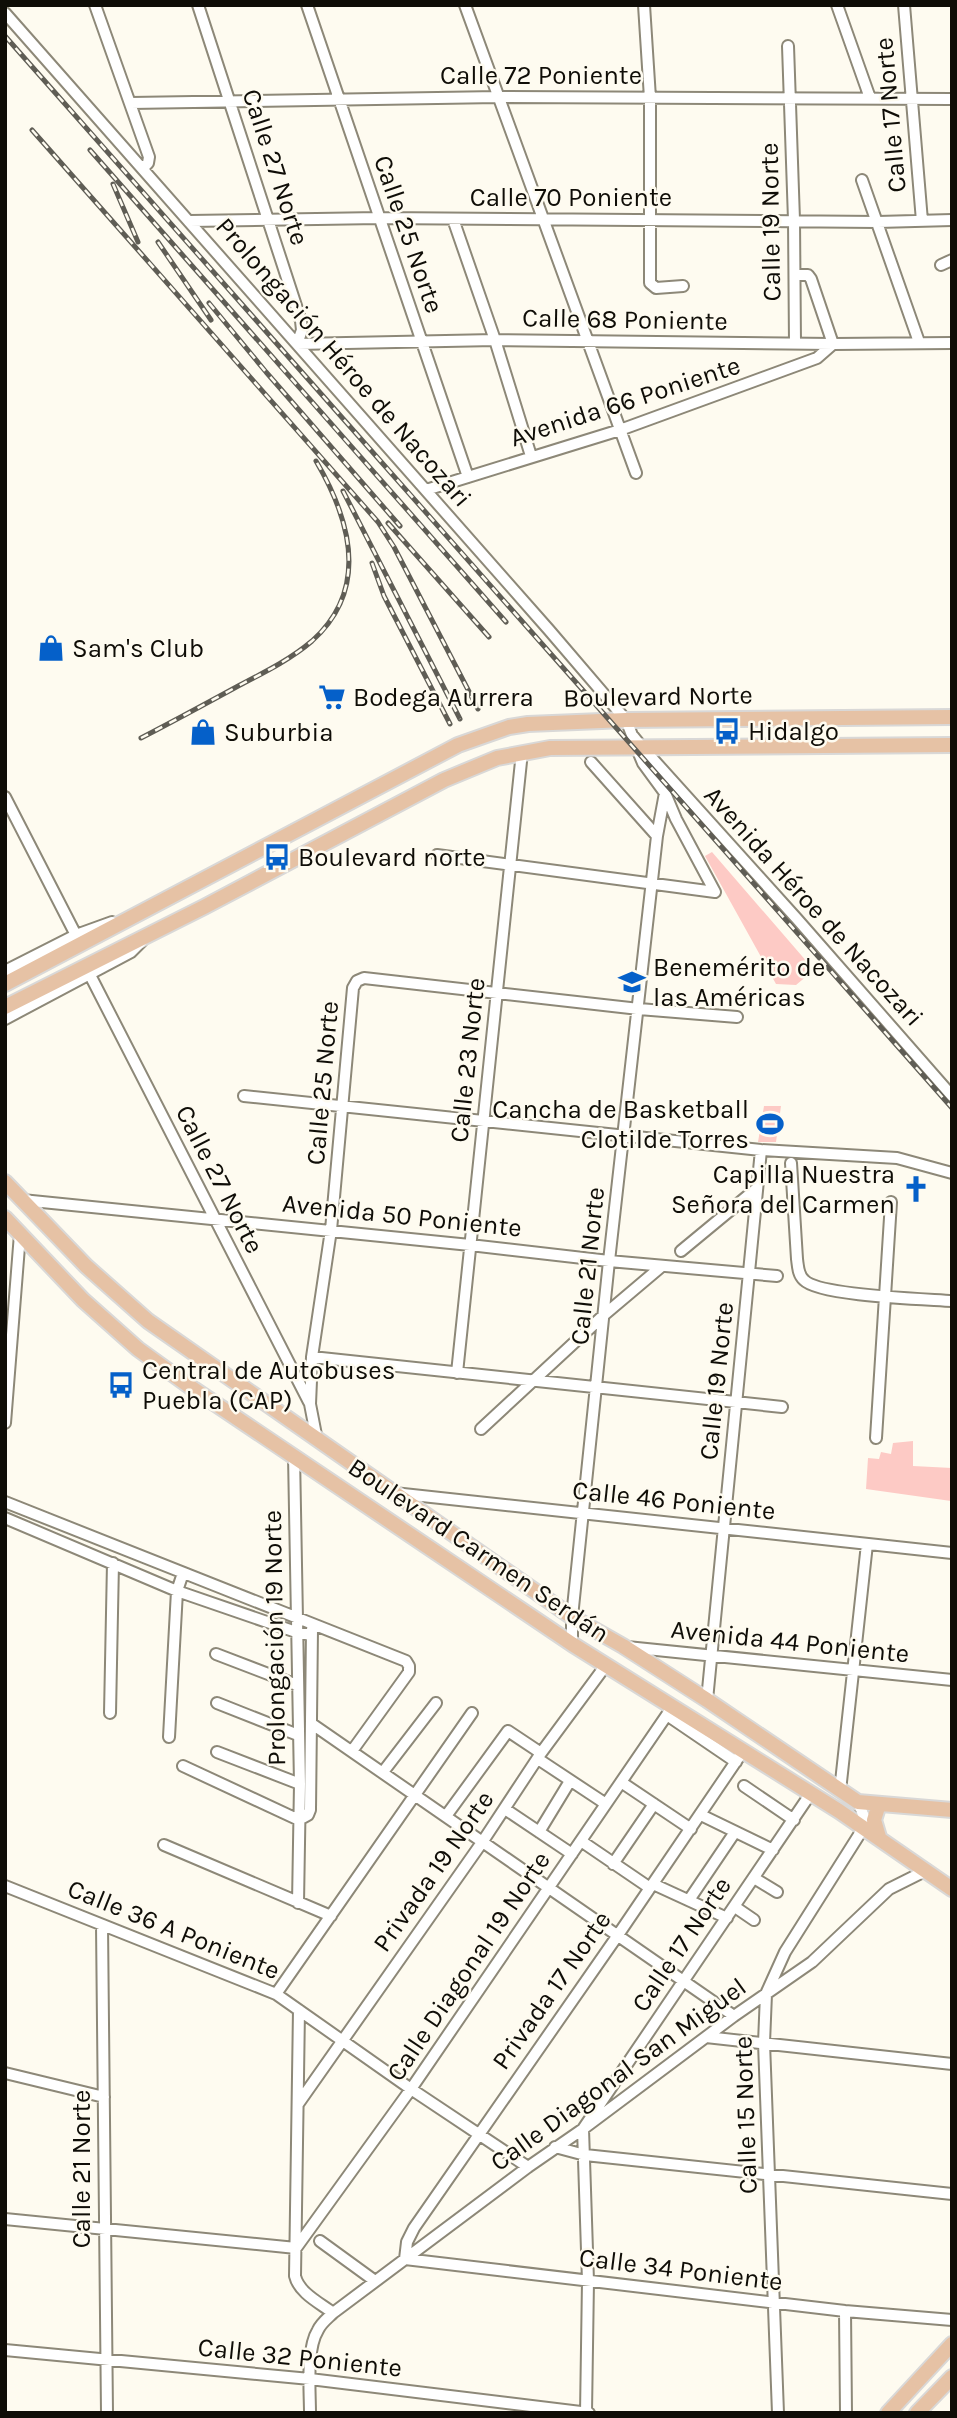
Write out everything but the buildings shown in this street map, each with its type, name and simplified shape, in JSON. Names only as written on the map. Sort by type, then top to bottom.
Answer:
[{"type":"main road","name":"Boulevard Norte","points":[[5,984],[78,940],[157,905],[458,745],[509,727],[626,720],[952,717]]},
{"type":"main road","name":"Boulevard Norte","points":[[5,1007],[444,780],[497,758],[550,748],[636,742],[952,745]]},
{"type":"main road","name":"Boulevard Carmen Serdán","points":[[5,1182],[86,1266],[148,1321],[572,1617],[623,1646],[858,1802]]},
{"type":"main road","name":"Boulevard Carmen Serdán","points":[[5,1218],[83,1300],[138,1349],[670,1710],[740,1756],[811,1793],[952,1889]]},
{"type":"main road","points":[[314,1469],[323,1443]]},
{"type":"main road","points":[[858,1802],[952,1810]]},
{"type":"main road","points":[[879,1804],[874,1820],[879,1837]]},
{"type":"main road","points":[[888,2413],[952,2344]]},
{"type":"main road","points":[[917,2413],[952,2377]]},
{"type":"street","points":[[95,5],[149,156],[148,163],[142,168]]},
{"type":"street","name":"Calle 27 Norte","points":[[198,5],[301,321],[302,330],[297,344]]},
{"type":"street","name":"Calle 25 Norte","points":[[307,5],[468,477]]},
{"type":"street","points":[[465,5],[636,473]]},
{"type":"street","points":[[644,5],[650,97],[652,287],[682,286]]},
{"type":"street","points":[[837,5],[870,98]]},
{"type":"street","name":"Calle 17 Norte","points":[[904,5],[922,221]]},
{"type":"street","name":"Prolongación Héroe de Nacozari","points":[[5,13],[626,720],[636,742]]},
{"type":"street","name":"Calle 19 Norte","points":[[788,46],[795,343]]},
{"type":"street","name":"Calle 72 Poniente","points":[[131,103],[498,97],[952,99]]},
{"type":"street","points":[[862,180],[919,342]]},
{"type":"street","name":"Calle 70 Poniente","points":[[190,221],[379,218],[878,222],[952,220]]},
{"type":"street","points":[[453,219],[531,456]]},
{"type":"street","points":[[795,275],[808,275],[811,279],[833,344]]},
{"type":"street","name":"Calle 68 Poniente","points":[[297,344],[495,340],[833,344],[952,342]]},
{"type":"street","name":"Avenida 66 Poniente","points":[[426,490],[620,430],[808,363],[833,344]]},
{"type":"street","points":[[438,855],[715,892],[665,793],[643,763],[636,742]]},
{"type":"street","name":"Avenida Héroe de Nacozari","points":[[636,742],[797,919],[952,1096]]},
{"type":"street","name":"Calle 23 Norte","points":[[457,1373],[522,752]]},
{"type":"street","points":[[591,762],[657,836]]},
{"type":"street","name":"Calle 21 Norte","points":[[572,1644],[572,1617],[608,1261],[625,1134],[657,836],[665,793]]},
{"type":"street","points":[[7,804],[78,940]]},
{"type":"street","name":"Boulevard Norte","points":[[5,1019],[131,952],[148,935]]},
{"type":"street","name":"Boulevard Norte","points":[[5,971],[78,940]]},
{"type":"street","name":"Calle 27 Norte","points":[[90,975],[310,1404]]},
{"type":"street","name":"Calle 25 Norte","points":[[323,1443],[310,1404],[312,1357],[331,1230],[353,988],[357,981],[364,978],[497,993]]},
{"type":"street","points":[[497,993],[737,1017]]},
{"type":"street","points":[[244,1096],[761,1150],[897,1158],[952,1173]]},
{"type":"street","name":"Calle 19 Norte","points":[[706,1700],[761,1150]]},
{"type":"street","points":[[791,1163],[797,1259],[800,1275],[805,1282],[822,1289],[952,1301]]},
{"type":"street","points":[[681,1251],[756,1189]]},
{"type":"street","name":"Avenida 50 Poniente","points":[[22,1200],[777,1276]]},
{"type":"street","points":[[876,1438],[891,1202]]},
{"type":"street","points":[[5,1423],[20,1234]]},
{"type":"street","points":[[481,1429],[604,1315],[662,1266]]},
{"type":"street","points":[[312,1357],[782,1407]]},
{"type":"street","name":"Prolongación 19 Norte","points":[[294,1455],[298,1903]]},
{"type":"street","name":"Calle 46 Poniente","points":[[391,1492],[952,1553]]},
{"type":"street","points":[[5,1502],[406,1661],[409,1672],[352,1751]]},
{"type":"street","points":[[5,1517],[177,1591],[311,1635]]},
{"type":"street","points":[[840,1791],[867,1544]]},
{"type":"street","points":[[110,1713],[113,1563]]},
{"type":"street","points":[[169,1737],[177,1591],[183,1573]]},
{"type":"street","name":"Prolongación 19 Norte","points":[[299,1819],[308,1815],[310,1810],[312,1622]]},
{"type":"street","name":"Avenida 44 Poniente","points":[[623,1646],[952,1680]]},
{"type":"street","points":[[216,1654],[298,1685]]},
{"type":"street","name":"Privada 19 Norte","points":[[298,2104],[606,1665]]},
{"type":"street","points":[[217,1703],[298,1735]]},
{"type":"street","points":[[383,1772],[436,1703]]},
{"type":"street","name":"Calle Diagonal 19 Norte","points":[[296,2248],[411,2089],[670,1710]]},
{"type":"street","points":[[276,1994],[472,1713]]},
{"type":"street","points":[[312,1724],[734,2016]]},
{"type":"street","points":[[446,1816],[508,1731],[570,1781],[606,1804]]},
{"type":"street","points":[[217,1752],[299,1784]]},
{"type":"street","name":"Privada 17 Norte","points":[[405,2259],[407,2242],[414,2228],[740,1756]]},
{"type":"street","points":[[183,1766],[299,1819]]},
{"type":"street","points":[[539,1832],[570,1781]]},
{"type":"street","points":[[621,1782],[691,1829]]},
{"type":"street","points":[[744,1786],[794,1820]]},
{"type":"street","name":"Calle 17 Norte","points":[[583,2130],[811,1793]]},
{"type":"street","points":[[858,1802],[865,1819],[864,1827]]},
{"type":"street","points":[[613,1864],[654,1804]]},
{"type":"street","points":[[505,1809],[572,1854]]},
{"type":"street","points":[[701,1815],[773,1850]]},
{"type":"street","name":"Calle 15 Norte","points":[[778,2413],[764,2043],[766,1994],[785,1952],[864,1827]]},
{"type":"street","points":[[689,1900],[735,1832]]},
{"type":"street","points":[[581,1841],[613,1864],[652,1886],[727,1917]]},
{"type":"street","points":[[164,1845],[331,1916]]},
{"type":"street","name":"Calle Diagonal San Miguel","points":[[333,2313],[555,2147],[583,2130],[734,2016],[812,1962],[889,1889],[927,1870]]},
{"type":"street","points":[[754,1878],[777,1892]]},
{"type":"street","name":"Calle 36 A Poniente","points":[[5,1886],[276,1994],[528,2167]]},
{"type":"street","points":[[735,1907],[754,1920]]},
{"type":"street","name":"Calle 21 Norte","points":[[102,1925],[107,2413]]},
{"type":"street","points":[[299,2010],[297,2285],[333,2313],[317,2331],[313,2341],[310,2413]]},
{"type":"street","points":[[706,2037],[952,2064]]},
{"type":"street","points":[[5,2073],[104,2097]]},
{"type":"street","points":[[583,2130],[588,2281],[587,2413]]},
{"type":"street","points":[[555,2147],[585,2155],[952,2194]]},
{"type":"street","points":[[5,2219],[104,2231],[296,2248]]},
{"type":"street","points":[[320,2241],[375,2281]]},
{"type":"street","name":"Calle 34 Poniente","points":[[405,2259],[773,2303],[952,2320]]},
{"type":"street","points":[[845,2311],[846,2413]]},
{"type":"street","name":"Calle 32 Poniente","points":[[5,2350],[310,2379],[587,2413]]},
{"type":"shaded area","points":[[712,852],[814,970],[796,985],[776,984],[705,856]]},
{"type":"shaded area","name":"Cancha de Basketball Clotilde Torres","points":[[764,1106],[781,1106],[776,1142],[758,1142]]},
{"type":"shaded area","points":[[913,1441],[913,1466],[952,1468],[951,1501],[866,1489],[868,1458],[879,1459],[881,1452],[891,1454],[893,1443]]},
{"type":"railway","points":[[5,36],[952,1108]]},
{"type":"railway","points":[[32,130],[378,522],[394,547],[478,709]]},
{"type":"railway","points":[[90,150],[506,622]]},
{"type":"railway","points":[[113,184],[138,242]]},
{"type":"railway","points":[[158,242],[211,320]]},
{"type":"railway","points":[[209,303],[400,526]]},
{"type":"railway","points":[[141,738],[287,659],[312,641],[330,621],[342,599],[348,576],[348,553],[338,506],[316,461]]},
{"type":"railway","points":[[343,491],[460,719]]},
{"type":"railway","points":[[388,523],[489,637]]},
{"type":"railway","points":[[372,563],[384,596],[450,724]]},
{"type":"place","name":"Sam's Club","points":[[51,648]]},
{"type":"place","name":"Bodega Aurrera","points":[[332,697]]},
{"type":"place","name":"Hidalgo","points":[[727,731]]},
{"type":"place","name":"Suburbia","points":[[203,732]]},
{"type":"place","name":"Boulevard norte","points":[[277,857]]},
{"type":"place","name":"Benemérito de las Américas","points":[[632,982]]},
{"type":"place","name":"Cancha de Basketball Clotilde Torres","points":[[770,1124]]},
{"type":"place","name":"Capilla Nuestra Señora del Carmen","points":[[916,1189]]},
{"type":"place","name":"Central de Autobuses Puebla (CAP)","points":[[121,1385]]}]
